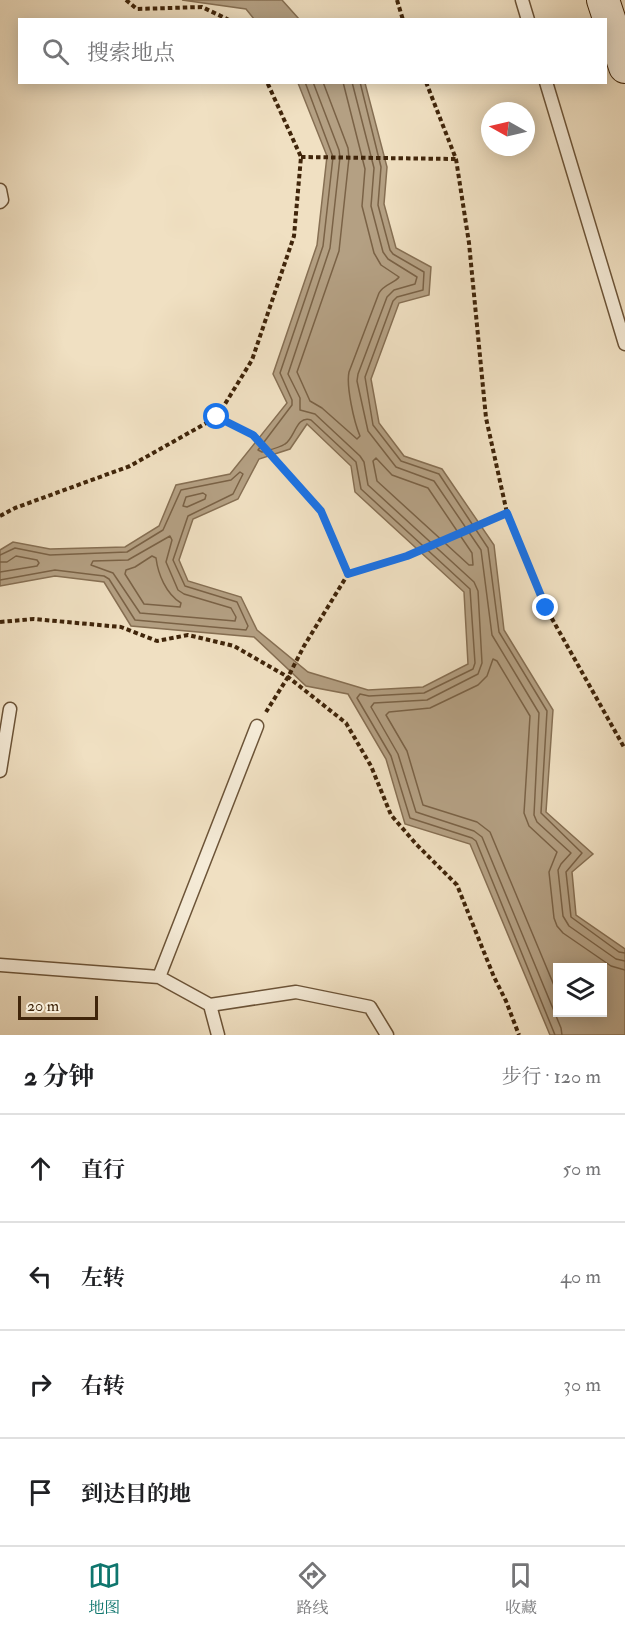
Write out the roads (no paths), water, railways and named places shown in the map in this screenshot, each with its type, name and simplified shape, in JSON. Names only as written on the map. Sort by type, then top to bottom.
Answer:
[{"type":"street","points":[[603,0],[625,67]]},
{"type":"lane","points":[[522,0],[527,18]]},
{"type":"lane","points":[[547,84],[625,344]]},
{"type":"lane","points":[[0,190],[2,200],[0,202]]},
{"type":"lane","points":[[0,771],[10,709]]},
{"type":"lane","points":[[159,977],[257,726]]},
{"type":"lane","points":[[0,965],[159,977],[210,1005],[296,992],[370,1007],[387,1035]]},
{"type":"lane","points":[[210,1005],[218,1035]]},
{"type":"water","points":[[182,0],[282,0],[298,18],[253,18],[246,9]]},
{"type":"water","points":[[298,84],[365,84],[387,167],[384,204],[396,248],[431,267],[429,295],[399,303],[371,379],[379,423],[404,456],[442,469],[494,545],[504,630],[553,710],[546,812],[593,854],[572,872],[576,915],[625,949],[625,1035],[550,1035],[470,844],[405,824],[386,759],[348,694],[306,686],[254,637],[131,626],[104,582],[55,576],[0,586],[0,550],[13,542],[50,549],[125,547],[159,526],[176,485],[230,474],[287,403],[273,374],[317,245],[327,156]],"holes":[[[307,424],[351,466],[355,492],[464,592],[468,664],[423,687],[368,690],[308,672],[257,630],[241,597],[188,581],[179,560],[193,519],[238,499],[259,459],[290,449]]]}]
